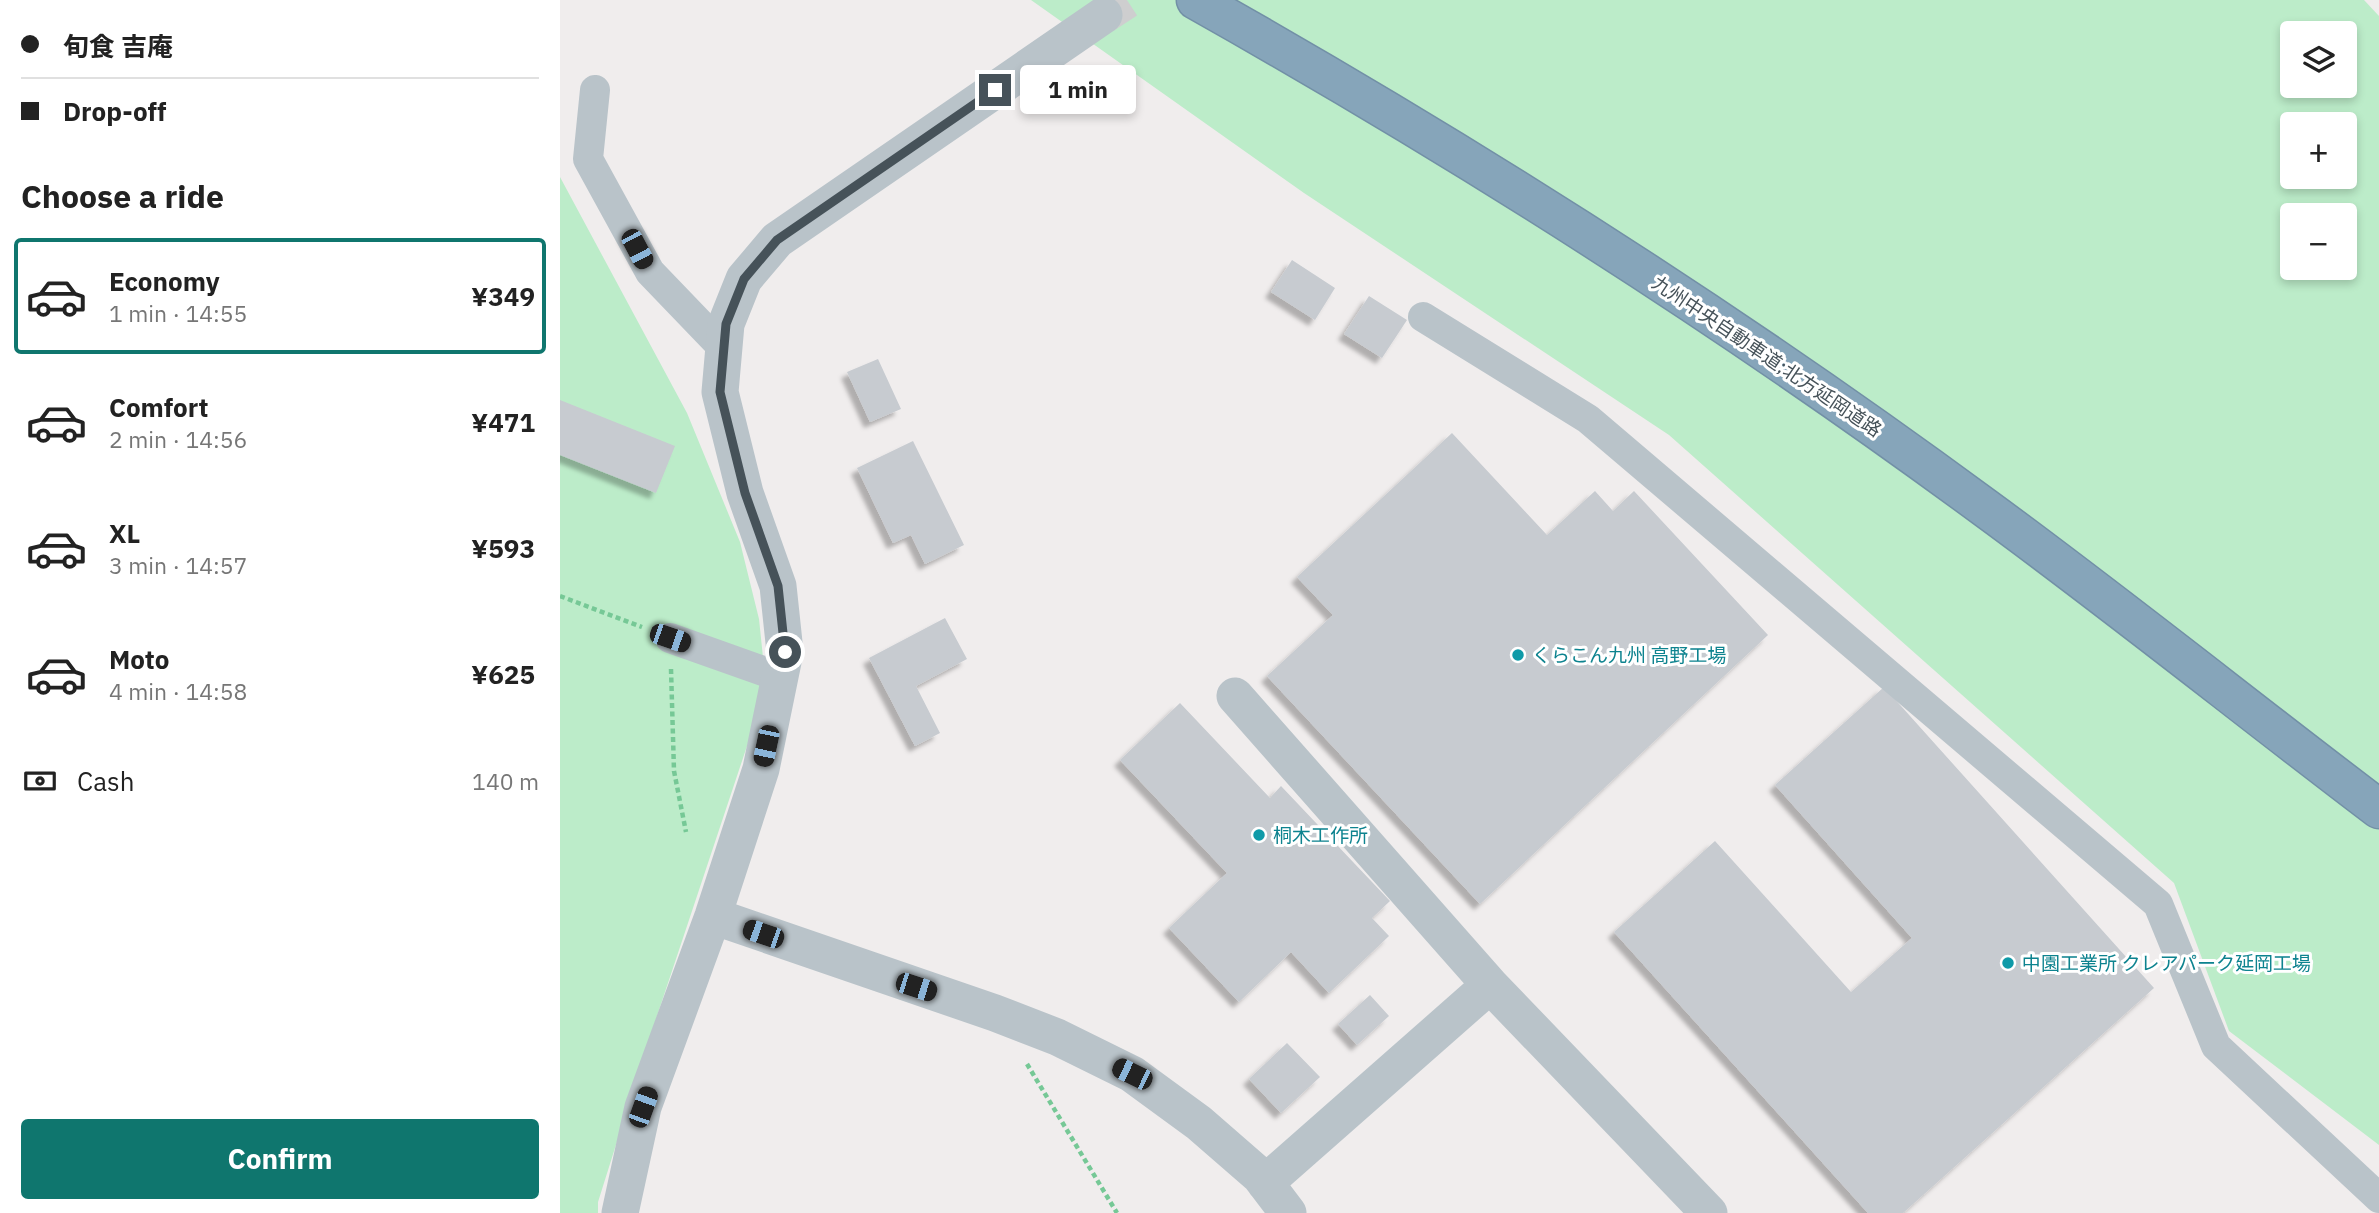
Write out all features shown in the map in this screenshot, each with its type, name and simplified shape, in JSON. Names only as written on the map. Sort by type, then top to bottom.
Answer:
[{"type":"highway","name":"九州中央自動車道;北方延岡道路","points":[[1196,0],[1470,161],[1654,278],[1809,383],[2060,563],[2379,810]]},
{"type":"highway","name":"九州中央自動車道;北方延岡道路","points":[[2308,756],[2379,818]]},
{"type":"street","points":[[620,1213],[643,1107],[713,916],[761,769],[785,652],[778,586],[745,493],[720,392],[726,324],[744,279],[777,240],[1104,15]]},
{"type":"street","points":[[595,90],[588,159],[650,272],[724,349]]},
{"type":"street","points":[[1423,317],[1588,419],[2158,904],[2216,1046],[2379,1198]]},
{"type":"street","points":[[670,638],[780,677]]},
{"type":"street","points":[[1235,696],[1490,985],[1709,1213]]},
{"type":"street","points":[[713,916],[995,1013],[1069,1043],[1132,1074],[1199,1123],[1260,1176],[1288,1213]]},
{"type":"street","points":[[1265,1183],[1490,985]]},
{"type":"path","points":[[560,596],[670,638],[674,771],[686,832]]},
{"type":"path","points":[[1026,1062],[1117,1213]]},
{"type":"green space","points":[[1031,0],[2364,0],[2379,16],[2379,1145],[2229,1031],[2174,883],[1669,435],[1304,193]]},
{"type":"green space","points":[[560,177],[687,413],[740,542],[759,619],[764,667],[749,740],[647,1046],[598,1202],[598,1213],[560,1213]]},
{"type":"building","points":[[1292,260],[1335,288],[1315,320],[1271,292]]},
{"type":"building","points":[[1369,296],[1407,320],[1382,358],[1344,334]]},
{"type":"building","points":[[878,359],[901,409],[870,422],[847,372]]},
{"type":"building","points":[[560,400],[675,446],[656,493],[560,455]]},
{"type":"building","name":"くらこん九州 高野工場","points":[[1452,433],[1547,535],[1595,491],[1613,511],[1634,491],[1768,635],[1480,904],[1267,676],[1333,615],[1297,577]]},
{"type":"building","points":[[913,441],[964,545],[925,564],[911,535],[893,543],[857,468]]},
{"type":"building","points":[[945,618],[967,659],[916,686],[940,733],[915,746],[869,658]]},
{"type":"building","name":"中園工業所 クレアパーク延岡工場","points":[[1884,687],[2154,988],[1903,1213],[1868,1213],[1614,932],[1715,841],[1851,992],[1912,938],[1775,785]]},
{"type":"building","name":"桐木工作所","points":[[1180,703],[1270,798],[1281,786],[1390,901],[1372,918],[1389,936],[1329,993],[1291,952],[1239,1002],[1169,928],[1227,873],[1120,760]]},
{"type":"building","points":[[1370,995],[1389,1016],[1357,1045],[1338,1024]]},
{"type":"building","points":[[1287,1043],[1320,1077],[1281,1113],[1249,1079]]},
{"type":"tunnel","points":[[1104,15],[1127,0]]},
{"type":"place","name":"くらこん九州 高野工場","points":[[1518,655]]},
{"type":"place","name":"桐木工作所","points":[[1259,835]]},
{"type":"place","name":"中園工業所 クレアパーク延岡工場","points":[[2008,963]]},
{"type":"route","points":[[785,652],[778,586],[745,493],[720,392],[726,324],[744,279],[777,240],[995,90]]}]
